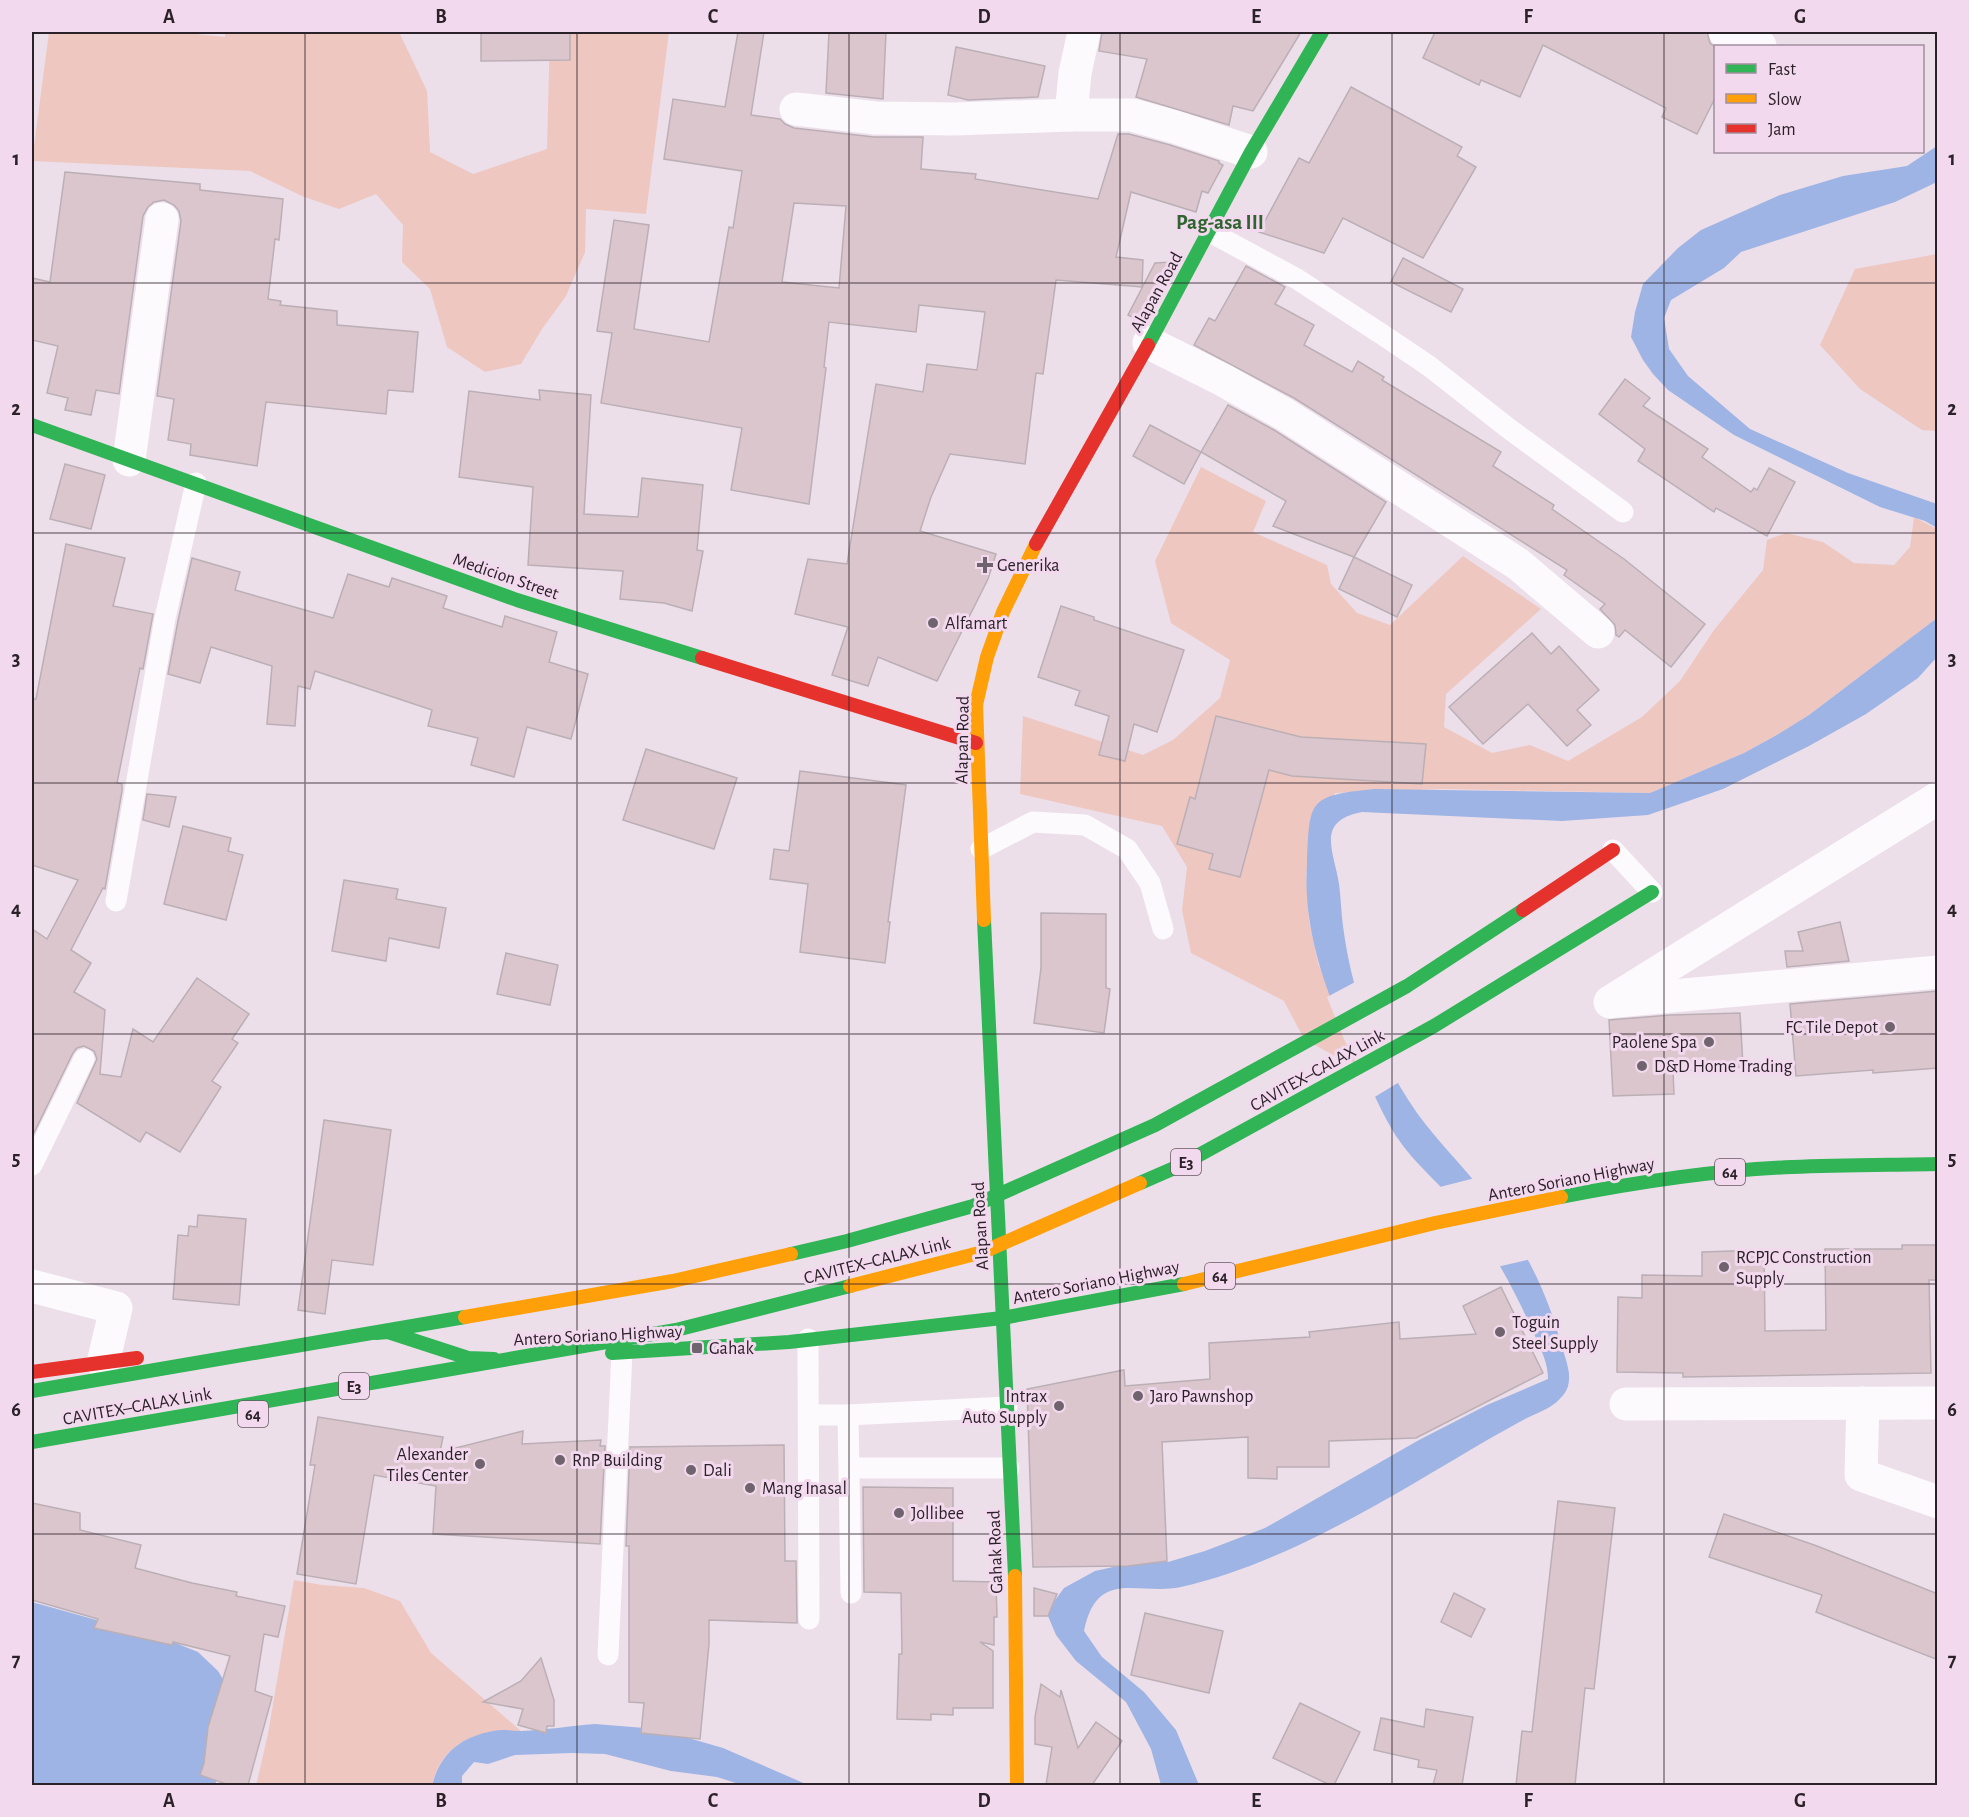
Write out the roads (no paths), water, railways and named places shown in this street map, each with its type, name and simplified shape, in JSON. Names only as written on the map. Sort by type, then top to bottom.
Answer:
[{"type":"main road","name":"Alapan Road","points":[[1002,1318],[976,743],[976,705],[987,657],[1003,612],[1048,520],[1149,343],[1251,152],[1322,32]]},
{"type":"main road","name":"Medicion Street","points":[[32,425],[517,600],[976,743]]},
{"type":"main road","name":"CAVITEX–CALAX Link","points":[[32,1391],[673,1281],[847,1241],[974,1206],[1155,1125],[1407,986],[1613,850]]},
{"type":"main road","name":"CAVITEX–CALAX Link","points":[[32,1444],[676,1330],[982,1252],[1179,1166],[1434,1026],[1652,892]]},
{"type":"main road","name":"Antero Soriano Highway","points":[[32,1372],[249,1344],[388,1332],[468,1358],[500,1359],[789,1342],[1002,1318],[1208,1279],[1435,1223],[1613,1187],[1701,1175],[1790,1167],[1938,1164]]},
{"type":"main road","name":"Gahak Road","points":[[1002,1318],[1015,1579],[1017,1785]]},
{"type":"main road","name":"Antero Soriano Highway","points":[[32,1444],[386,1394],[468,1358]]},
{"type":"street","points":[[1071,115],[1075,73],[1084,32]]},
{"type":"street","points":[[1725,32],[1758,45]]},
{"type":"street","points":[[796,108],[876,118],[955,119],[1132,115],[1251,152]]},
{"type":"street","points":[[129,460],[162,219]]},
{"type":"street","points":[[1149,343],[1284,414],[1518,564],[1598,632]]},
{"type":"street","points":[[1938,798],[1610,1002],[1938,972]]},
{"type":"street","points":[[32,1286],[116,1308],[103,1363]]},
{"type":"street","points":[[1626,1404],[1938,1402]]},
{"type":"street","points":[[1863,1403],[1861,1475],[1938,1502]]},
{"type":"lane","points":[[1210,232],[1297,279],[1429,366],[1508,428],[1623,512]]},
{"type":"lane","points":[[116,901],[165,618],[196,483]]},
{"type":"lane","points":[[981,849],[1033,822],[1085,825],[1127,849],[1150,883],[1163,929]]},
{"type":"lane","points":[[1613,850],[1652,892]]},
{"type":"lane","points":[[32,1165],[84,1059]]},
{"type":"lane","points":[[808,1339],[810,1619]]},
{"type":"lane","points":[[608,1655],[622,1352]]},
{"type":"lane","points":[[810,1415],[1007,1407]]},
{"type":"lane","points":[[848,1415],[851,1593]]},
{"type":"lane","points":[[850,1468],[1009,1468]]},
{"type":"water","points":[[1937,146],[1937,182],[1895,202],[1741,252],[1724,268],[1671,300],[1664,318],[1669,349],[1688,376],[1750,429],[1848,473],[1937,504],[1937,528],[1925,521],[1880,507],[1734,435],[1668,390],[1643,360],[1631,337],[1643,284],[1678,248],[1701,230],[1780,195],[1843,176],[1907,166]]},
{"type":"water","points":[[1937,618],[1937,657],[1918,678],[1866,714],[1809,746],[1723,789],[1648,815],[1562,821],[1362,812],[1347,816],[1338,822],[1331,839],[1339,884],[1342,921],[1353,978],[1370,1029],[1404,1094],[1417,1113],[1487,1197],[1522,1249],[1548,1304],[1568,1366],[1569,1383],[1562,1396],[1551,1406],[1370,1508],[1297,1546],[1240,1570],[1181,1587],[1121,1588],[1109,1591],[1099,1598],[1090,1611],[1084,1631],[1102,1657],[1144,1692],[1176,1730],[1199,1785],[1161,1785],[1151,1749],[1126,1702],[1076,1661],[1056,1635],[1048,1616],[1053,1603],[1064,1588],[1095,1571],[1136,1562],[1168,1562],[1205,1551],[1265,1528],[1419,1440],[1487,1405],[1548,1379],[1542,1352],[1504,1273],[1465,1214],[1412,1157],[1396,1136],[1353,1051],[1331,1000],[1309,919],[1307,864],[1309,826],[1316,805],[1336,795],[1374,789],[1650,793],[1744,753],[1775,736],[1809,715]]},
{"type":"water","points":[[32,1602],[168,1640],[198,1652],[218,1671],[232,1694],[238,1715],[215,1785],[32,1785]]},
{"type":"water","points":[[595,1724],[657,1729],[723,1748],[808,1785],[742,1785],[717,1777],[671,1771],[605,1754],[572,1753],[515,1755],[488,1764],[474,1762],[462,1776],[462,1785],[432,1786],[440,1764],[446,1756],[471,1737],[496,1730],[521,1731]]},
{"type":"place","name":"Generika","points":[[985,565]]},
{"type":"place","name":"Alfamart","points":[[933,623]]},
{"type":"place","name":"FC Tile Depot","points":[[1890,1027]]},
{"type":"place","name":"Paolene Spa","points":[[1709,1042]]},
{"type":"place","name":"D&D Home Trading","points":[[1642,1066]]},
{"type":"place","name":"RCPJC Construction Supply","points":[[1724,1267]]},
{"type":"place","name":"Toguin Steel Supply","points":[[1500,1332]]},
{"type":"place","name":"Gahak","points":[[697,1348]]},
{"type":"place","name":"Jaro Pawnshop","points":[[1138,1396]]},
{"type":"place","name":"Intrax Auto Supply","points":[[1059,1406]]},
{"type":"place","name":"RnP Building","points":[[560,1460]]},
{"type":"place","name":"Alexander Tiles Center","points":[[480,1464]]},
{"type":"place","name":"Dali","points":[[691,1470]]},
{"type":"place","name":"Mang Inasal","points":[[750,1488]]},
{"type":"place","name":"Jollibee","points":[[899,1513]]},
{"type":"district","name":"Pag-asa III","points":[[1220,222]]}]
